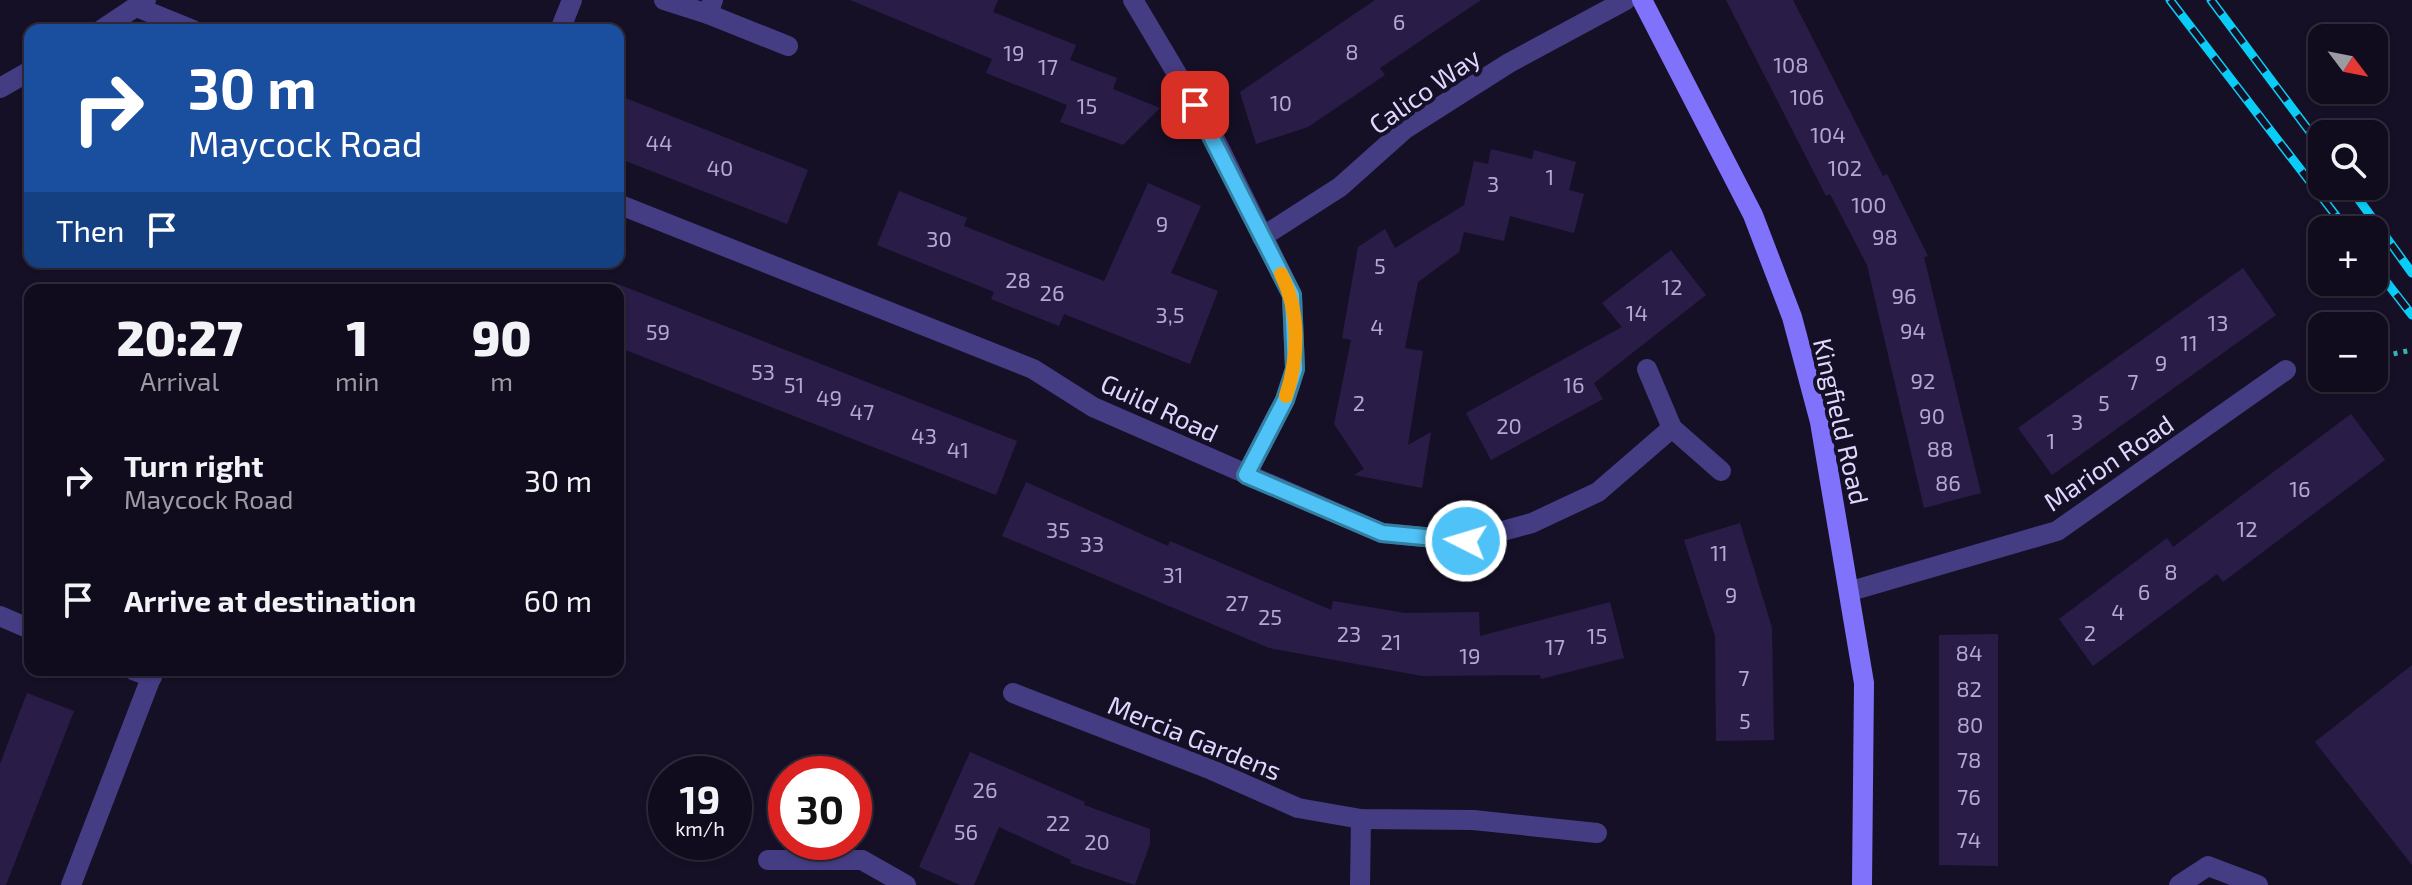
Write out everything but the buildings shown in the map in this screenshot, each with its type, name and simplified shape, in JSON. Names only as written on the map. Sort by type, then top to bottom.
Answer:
[{"type":"street","points":[[562,24],[572,0]]},
{"type":"street","points":[[664,0],[710,7],[788,46]]},
{"type":"street","points":[[1133,0],[1211,131],[1292,295],[1295,369],[1285,400],[1246,475]]},
{"type":"street","name":"Calico Way","points":[[1262,237],[1340,187],[1405,129],[1509,63],[1626,0]]},
{"type":"street","name":"Kingfield Road","points":[[1642,0],[1753,215],[1792,317],[1820,422],[1851,591],[1864,683],[1862,885]]},
{"type":"street","points":[[111,24],[143,4],[181,24]]},
{"type":"street","points":[[0,88],[24,74]]},
{"type":"street","name":"Guild Road","points":[[624,206],[1033,369],[1093,407],[1382,533],[1466,541],[1532,523],[1598,492],[1672,428]]},
{"type":"street","points":[[1647,369],[1672,428],[1721,471]]},
{"type":"street","name":"Marion Road","points":[[1851,591],[2057,531],[2286,370]]},
{"type":"street","points":[[0,616],[24,626]]},
{"type":"street","points":[[71,885],[145,676]]},
{"type":"street","name":"Mercia Gardens","points":[[1013,693],[1212,770],[1298,808],[1361,819],[1473,820],[1597,833]]},
{"type":"street","points":[[1360,885],[1361,819]]},
{"type":"street","points":[[862,860],[906,885]]},
{"type":"street","points":[[2179,885],[2208,866],[2258,885]]},
{"type":"path","points":[[2388,355],[2412,350]]},
{"type":"railway","points":[[2170,0],[2336,216]]},
{"type":"railway","points":[[2211,0],[2308,129]]},
{"type":"railway","points":[[2359,200],[2412,273]]},
{"type":"railway","points":[[2388,284],[2412,315]]},
{"type":"slow traffic","points":[[1281,274],[1292,295],[1295,327],[1295,369],[1286,396]]},
{"type":"route","points":[[1195,105],[1211,131],[1292,295],[1295,369],[1285,400],[1246,475],[1382,533],[1466,541]]}]
